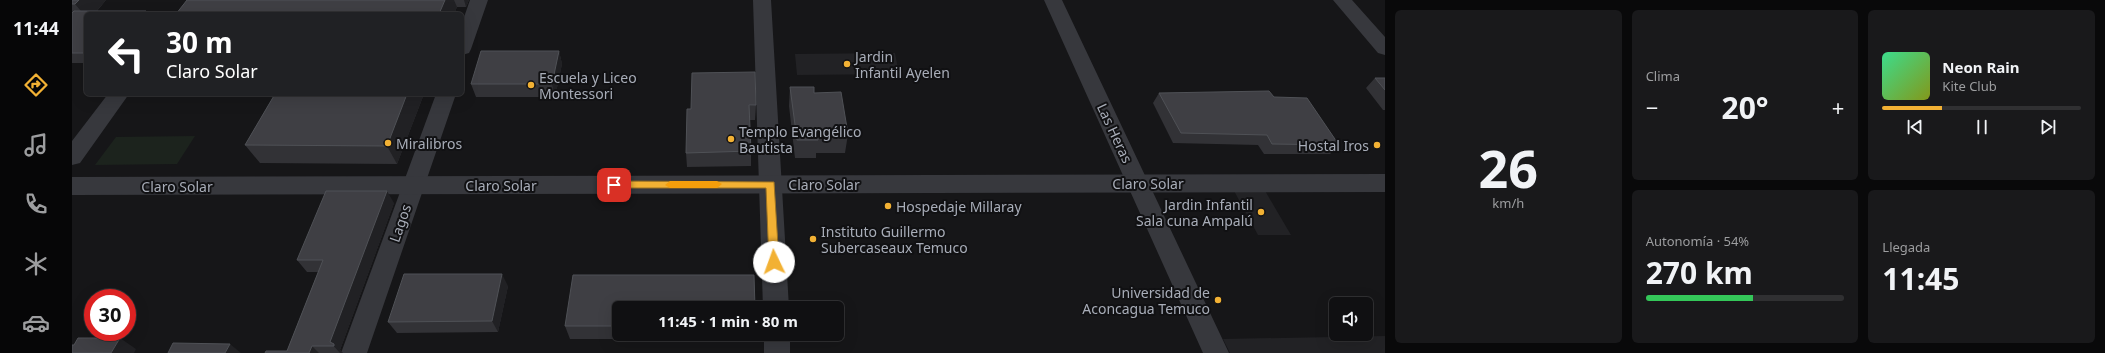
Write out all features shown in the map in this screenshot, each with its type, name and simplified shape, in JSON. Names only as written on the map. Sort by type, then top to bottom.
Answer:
[{"type":"street","points":[[464,43],[479,0]]},
{"type":"street","points":[[762,0],[776,301]]},
{"type":"street","name":"Las Heras","points":[[1053,0],[1216,353]]},
{"type":"street","points":[[1342,0],[1385,49]]},
{"type":"street","points":[[72,157],[118,96]]},
{"type":"street","name":"Lagos","points":[[354,353],[445,96]]},
{"type":"street","name":"Claro Solar","points":[[72,186],[1385,183]]},
{"type":"street","points":[[777,341],[778,353]]},
{"type":"shaded area","name":"Jardin Infantil Ayelen","points":[[895,53],[899,74],[797,75],[795,54]]},
{"type":"shaded area","points":[[195,136],[177,164],[95,165],[116,137]]},
{"type":"shaded area","name":"Jardin Infantil Sala cuna Ampalú","points":[[1233,189],[1264,189],[1291,235],[1258,235]]},
{"type":"shaded area","points":[[1373,336],[1385,336],[1385,353],[1230,353],[1223,339],[1329,337],[1329,341],[1373,341]]},
{"type":"building","points":[[72,0],[79,0],[75,4],[72,4]]},
{"type":"building","points":[[187,0],[445,0],[440,12],[178,12]]},
{"type":"building","points":[[74,11],[146,11],[84,12],[84,53],[72,53],[72,13]]},
{"type":"building","points":[[481,51],[559,51],[552,84],[471,84]]},
{"type":"building","points":[[755,72],[756,105],[749,105],[751,151],[686,153],[687,109],[691,109],[692,73]]},
{"type":"building","points":[[1375,78],[1385,78],[1385,90]]},
{"type":"building","points":[[790,87],[814,87],[814,93],[841,92],[848,134],[818,135],[818,140],[797,140]]},
{"type":"building","points":[[1269,91],[1274,97],[1307,98],[1339,145],[1272,144],[1267,135],[1181,133],[1159,93]]},
{"type":"building","points":[[274,96],[406,96],[387,146],[245,145]]},
{"type":"building","points":[[326,191],[387,191],[330,342],[334,344],[334,346],[312,346],[309,353],[265,353],[266,351],[287,351],[323,260],[297,260]]},
{"type":"building","points":[[404,274],[502,274],[492,321],[388,322]]},
{"type":"building","points":[[573,275],[754,275],[755,301],[612,301],[612,326],[565,326]]},
{"type":"building","points":[[78,338],[84,338],[84,341],[118,341],[111,353],[72,353],[72,345],[74,345]]},
{"type":"building","points":[[173,343],[230,344],[225,353],[168,353]]},
{"type":"slow traffic","points":[[670,185],[717,184]]},
{"type":"place","name":"Jardin Infantil Ayelen","points":[[847,64]]},
{"type":"place","name":"Escuela y Liceo Montessori","points":[[531,85]]},
{"type":"place","name":"Templo Evangélico Bautista","points":[[731,139]]},
{"type":"place","name":"Miralibros","points":[[388,143]]},
{"type":"place","name":"Hostal Iros","points":[[1377,145]]},
{"type":"place","name":"Hospedaje Millaray","points":[[888,206]]},
{"type":"place","name":"Jardin Infantil Sala cuna Ampalú","points":[[1261,212]]},
{"type":"place","name":"Instituto Guillermo Subercaseaux Temuco","points":[[813,239]]},
{"type":"place","name":"Universidad de Aconcagua Temuco","points":[[1218,300]]},
{"type":"route","points":[[614,185],[770,184],[774,262]]}]
